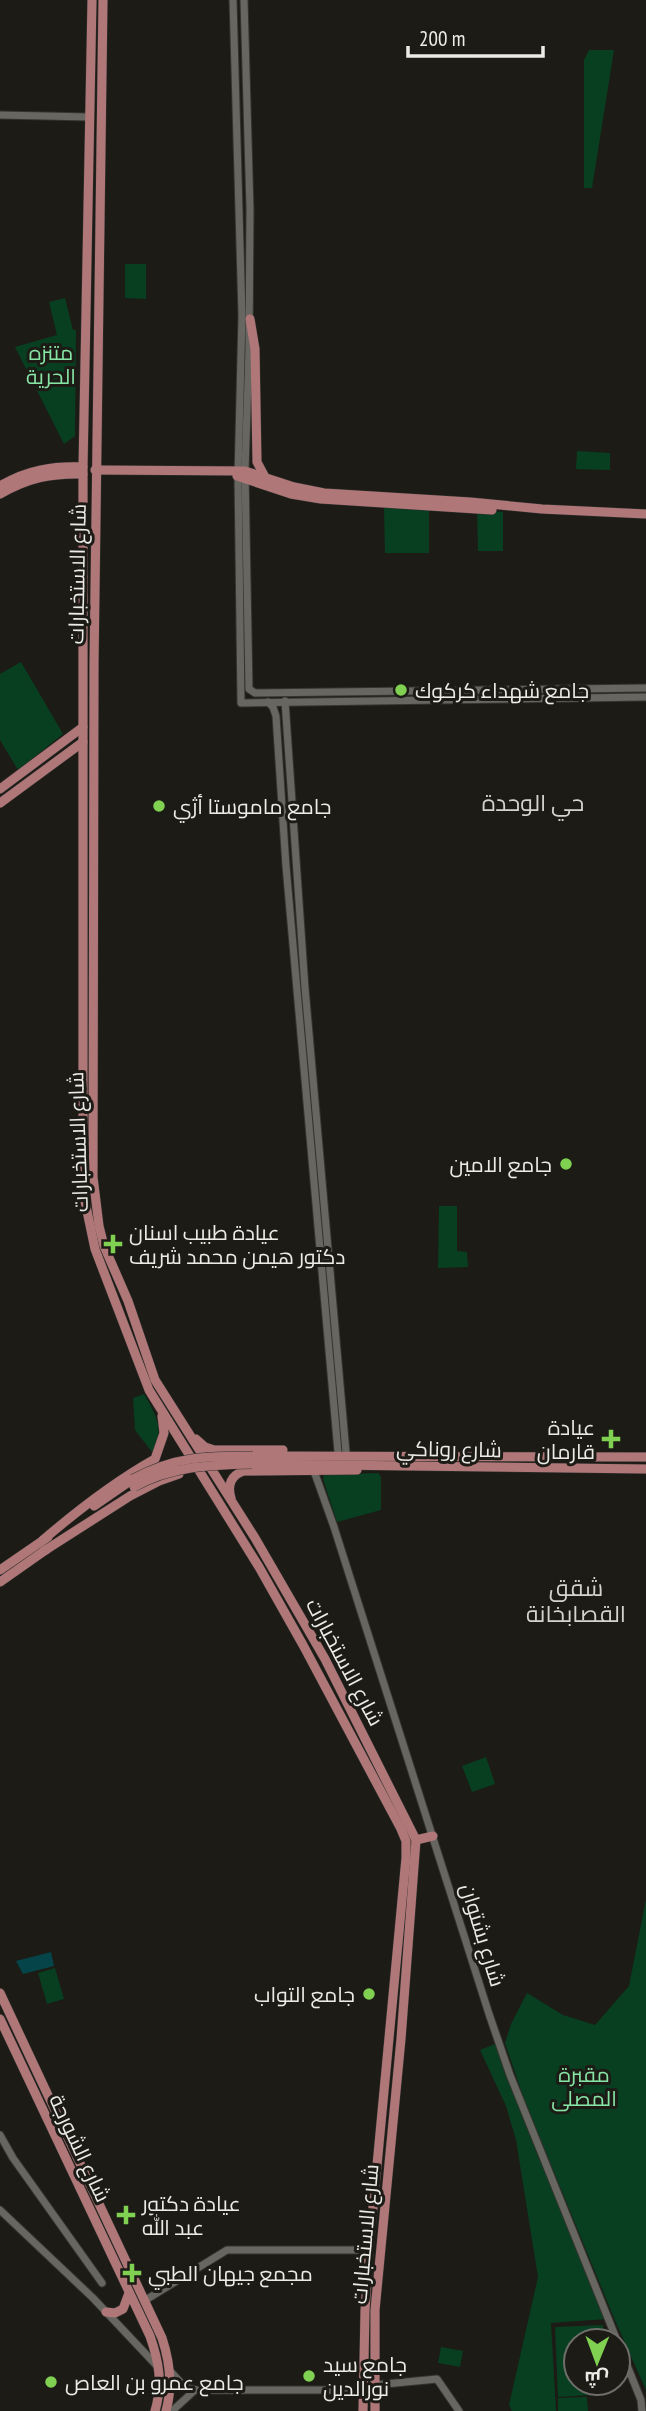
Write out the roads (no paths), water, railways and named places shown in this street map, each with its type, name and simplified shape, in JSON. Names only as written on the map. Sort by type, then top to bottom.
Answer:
[{"type":"main road","name":"شارع الاستخبارات","points":[[88,840],[83,741],[83,471],[92,0]]},
{"type":"main road","name":"شارع الاستخبارات","points":[[103,0],[83,1192],[149,1390],[259,1567],[404,1835],[404,1939],[375,2310],[375,2411]]},
{"type":"main road","points":[[250,319],[255,349],[257,462],[265,477]]},
{"type":"main road","points":[[85,371],[96,371]]},
{"type":"main road","points":[[0,486],[36,470],[83,471]]},
{"type":"main road","points":[[0,494],[40,476],[83,471]]},
{"type":"main road","points":[[95,472],[241,474],[265,477],[303,489],[336,495],[646,516]]},
{"type":"main road","points":[[241,474],[291,494],[329,500],[646,516]]},
{"type":"main road","points":[[83,638],[94,637]]},
{"type":"main road","points":[[0,789],[83,727]]},
{"type":"main road","points":[[0,803],[83,741]]},
{"type":"main road","name":"شارع الاستخبارات","points":[[100,1247],[128,1301],[155,1380],[235,1505],[318,1646],[416,1840],[369,2250],[363,2411]]},
{"type":"main road","points":[[43,1540],[124,1477],[155,1459],[164,1433],[161,1411]]},
{"type":"main road","points":[[183,1424],[205,1447],[214,1450],[342,1452],[390,1456]]},
{"type":"main road","points":[[231,1450],[230,1465],[236,1470],[244,1471],[383,1469],[410,1465]]},
{"type":"main road","name":"شارع روناكي","points":[[252,1460],[390,1456],[646,1469]]},
{"type":"main road","name":"شارع روناكي","points":[[252,1460],[410,1465],[646,1458]]},
{"type":"main road","points":[[44,1551],[167,1475],[169,1468],[165,1461],[155,1459]]},
{"type":"main road","points":[[0,1570],[134,1483],[185,1468],[252,1460]]},
{"type":"main road","points":[[235,1505],[229,1493],[230,1485],[236,1474],[244,1471]]},
{"type":"main road","points":[[159,1481],[192,1472],[205,1483]]},
{"type":"main road","points":[[0,1582],[134,1483]]},
{"type":"main road","points":[[307,1653],[318,1646]]},
{"type":"main road","points":[[416,1840],[433,1836]]},
{"type":"main road","points":[[0,1993],[109,2237],[145,2301],[162,2338],[170,2371],[166,2411]]},
{"type":"main road","name":"شارع الشورجة","points":[[0,2019],[109,2237],[129,2292],[150,2336],[159,2367],[161,2387],[155,2411]]},
{"type":"main road","points":[[369,2250],[380,2250]]},
{"type":"main road","points":[[106,2312],[115,2313],[121,2310],[126,2304],[129,2292]]},
{"type":"street","points":[[233,0],[242,317],[241,474],[249,689],[255,693],[646,688]]},
{"type":"street","points":[[241,474],[250,319],[244,0]]},
{"type":"street","points":[[0,115],[90,117]]},
{"type":"street","points":[[245,635],[241,703],[646,697]]},
{"type":"street","points":[[268,701],[275,710],[276,719],[296,989],[342,1452]]},
{"type":"street","points":[[285,701],[342,1452]]},
{"type":"street","points":[[276,719],[286,719]]},
{"type":"street","points":[[296,989],[305,988]]},
{"type":"street","name":"شارع بشتوان","points":[[314,1471],[510,2075],[644,2402],[642,2411]]},
{"type":"street","points":[[0,2135],[13,2158],[102,2283]]},
{"type":"street","points":[[0,2210],[159,2367]]},
{"type":"street","points":[[145,2301],[227,2250],[369,2250]]},
{"type":"street","points":[[170,2371],[184,2386],[195,2390],[363,2390]]},
{"type":"street","points":[[375,2385],[437,2379],[459,2411]]},
{"type":"street","points":[[172,2411],[195,2390]]},
{"type":"water","points":[[51,1952],[54,1966],[23,1974],[16,1961]]},
{"type":"place","name":"جامع شهداء كركوك","points":[[401,690]]},
{"type":"place","name":"جامع ماموستا أژي","points":[[159,806]]},
{"type":"place","name":"جامع الامين","points":[[566,1164]]},
{"type":"place","name":"عيادة طبيب اسنان دكتور هيمن محمد شريف","points":[[113,1244]]},
{"type":"place","name":"عيادة قارمان","points":[[611,1439]]},
{"type":"place","name":"جامع التواب","points":[[369,1994]]},
{"type":"place","name":"عيادة دكتور عبد الله","points":[[126,2215]]},
{"type":"place","name":"مجمع جيهان الطبي","points":[[132,2273]]},
{"type":"place","name":"جامع سيد نورالدين","points":[[309,2376]]},
{"type":"place","name":"جامع عمرو بن العاص","points":[[51,2382]]},
{"type":"district","name":"حي الوحدة","points":[[533,802]]},
{"type":"district","name":"شقق القصابخانة","points":[[576,1600]]},
{"type":"park label","name":"متنزه الحرية","points":[[51,364]]},
{"type":"park label","name":"مقبرة المصلى","points":[[584,2086]]}]
